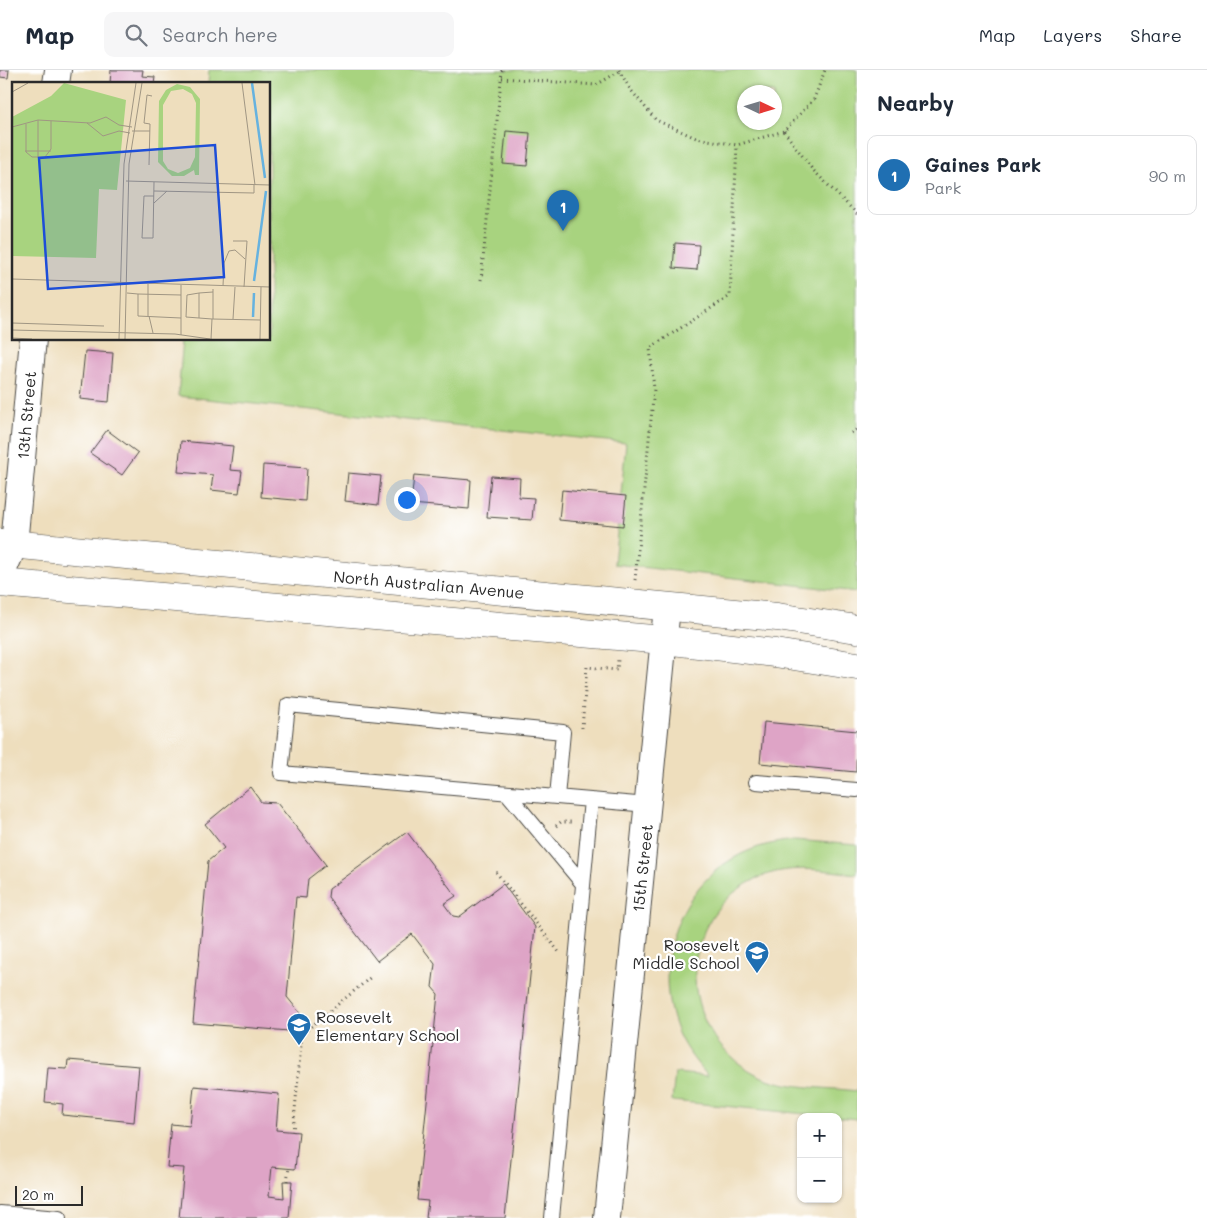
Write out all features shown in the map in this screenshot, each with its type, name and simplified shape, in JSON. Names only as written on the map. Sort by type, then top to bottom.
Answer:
[{"type":"main road","name":"North Australian Avenue","points":[[7,544],[777,617],[857,629]]},
{"type":"main road","points":[[0,583],[664,640],[775,653],[857,666]]},
{"type":"street","name":"13th Street","points":[[0,578],[7,544],[33,340]]},
{"type":"street","name":"15th Street","points":[[607,1218],[667,607]]},
{"type":"lane","points":[[557,797],[563,732],[288,705],[281,773],[648,805]]},
{"type":"lane","points":[[756,782],[857,790]]},
{"type":"lane","points":[[507,793],[584,884]]},
{"type":"lane","points":[[552,1218],[591,800]]},
{"type":"lane","points":[[0,1213],[59,1218]]},
{"type":"path","points":[[482,280],[502,70]]},
{"type":"path","points":[[502,78],[596,86],[620,71],[630,89],[656,120],[696,138],[737,145],[784,131],[814,99],[825,70]]},
{"type":"path","points":[[784,131],[812,169],[857,214]]},
{"type":"path","points":[[631,603],[637,570],[654,388],[650,348],[730,296],[737,145]]},
{"type":"path","points":[[851,433],[857,429]]},
{"type":"path","points":[[582,733],[588,668],[617,670],[619,655]]},
{"type":"path","points":[[496,872],[560,954]]},
{"type":"path","points":[[293,1132],[302,1034],[371,977]]},
{"type":"path","points":[[287,1181],[289,1168]]},
{"type":"green space","points":[[209,70],[857,70],[857,592],[614,564],[626,443],[178,396],[183,340],[270,340],[270,82],[208,82]]},
{"type":"green space","points":[[794,840],[857,845],[857,874],[810,869],[786,870],[763,876],[734,893],[713,916],[700,943],[695,972],[698,1002],[710,1030],[729,1055],[756,1074],[767,1079],[805,1087],[857,1091],[857,1119],[842,1118],[842,1113],[797,1113],[672,1101],[675,1073],[708,1076],[684,1045],[675,1025],[669,999],[667,972],[671,946],[679,921],[691,898],[708,878],[729,861],[753,849],[773,843]]},
{"type":"building","points":[[0,70],[9,70],[8,78],[0,77]]},
{"type":"building","points":[[111,70],[143,70],[142,76],[155,77],[154,82],[110,82]]},
{"type":"building","points":[[506,131],[530,133],[527,166],[503,164]]},
{"type":"building","points":[[675,243],[699,245],[697,270],[673,268]]},
{"type":"building","points":[[85,351],[113,353],[109,402],[80,399]]},
{"type":"building","points":[[107,430],[138,453],[122,475],[90,453]]},
{"type":"building","points":[[181,441],[233,446],[230,470],[242,471],[239,493],[211,490],[213,475],[178,472]]},
{"type":"building","points":[[263,465],[307,468],[305,501],[261,497]]},
{"type":"building","points":[[348,473],[381,476],[378,505],[345,501]]},
{"type":"building","points":[[414,475],[471,480],[469,509],[411,504]]},
{"type":"building","points":[[491,476],[520,478],[519,497],[534,498],[532,520],[487,517]]},
{"type":"building","points":[[562,490],[626,496],[623,526],[559,520]]},
{"type":"building","points":[[764,722],[857,731],[856,772],[760,763]]},
{"type":"building","points":[[250,787],[261,802],[277,803],[326,865],[308,879],[306,898],[296,897],[287,997],[300,1013],[299,1024],[289,1031],[193,1023],[208,861],[224,848],[205,824]]},
{"type":"building","points":[[407,832],[456,896],[444,904],[453,916],[459,917],[503,884],[535,927],[505,1218],[426,1218],[428,1201],[417,1200],[438,994],[432,987],[435,964],[412,934],[377,961],[328,897],[329,889]]},
{"type":"building","points":[[68,1060],[139,1066],[134,1122],[62,1115],[63,1104],[45,1102],[48,1068],[67,1069]]},
{"type":"building","points":[[194,1086],[279,1094],[276,1130],[299,1132],[295,1169],[272,1167],[269,1196],[284,1198],[283,1181],[292,1181],[289,1218],[179,1218],[184,1168],[167,1167],[171,1124],[190,1126]]},
{"type":"place","name":"Gaines Park","points":[[563,231]]},
{"type":"place","name":"Roosevelt Middle School","points":[[757,974]]},
{"type":"place","name":"Roosevelt Elementary School","points":[[299,1046]]}]
